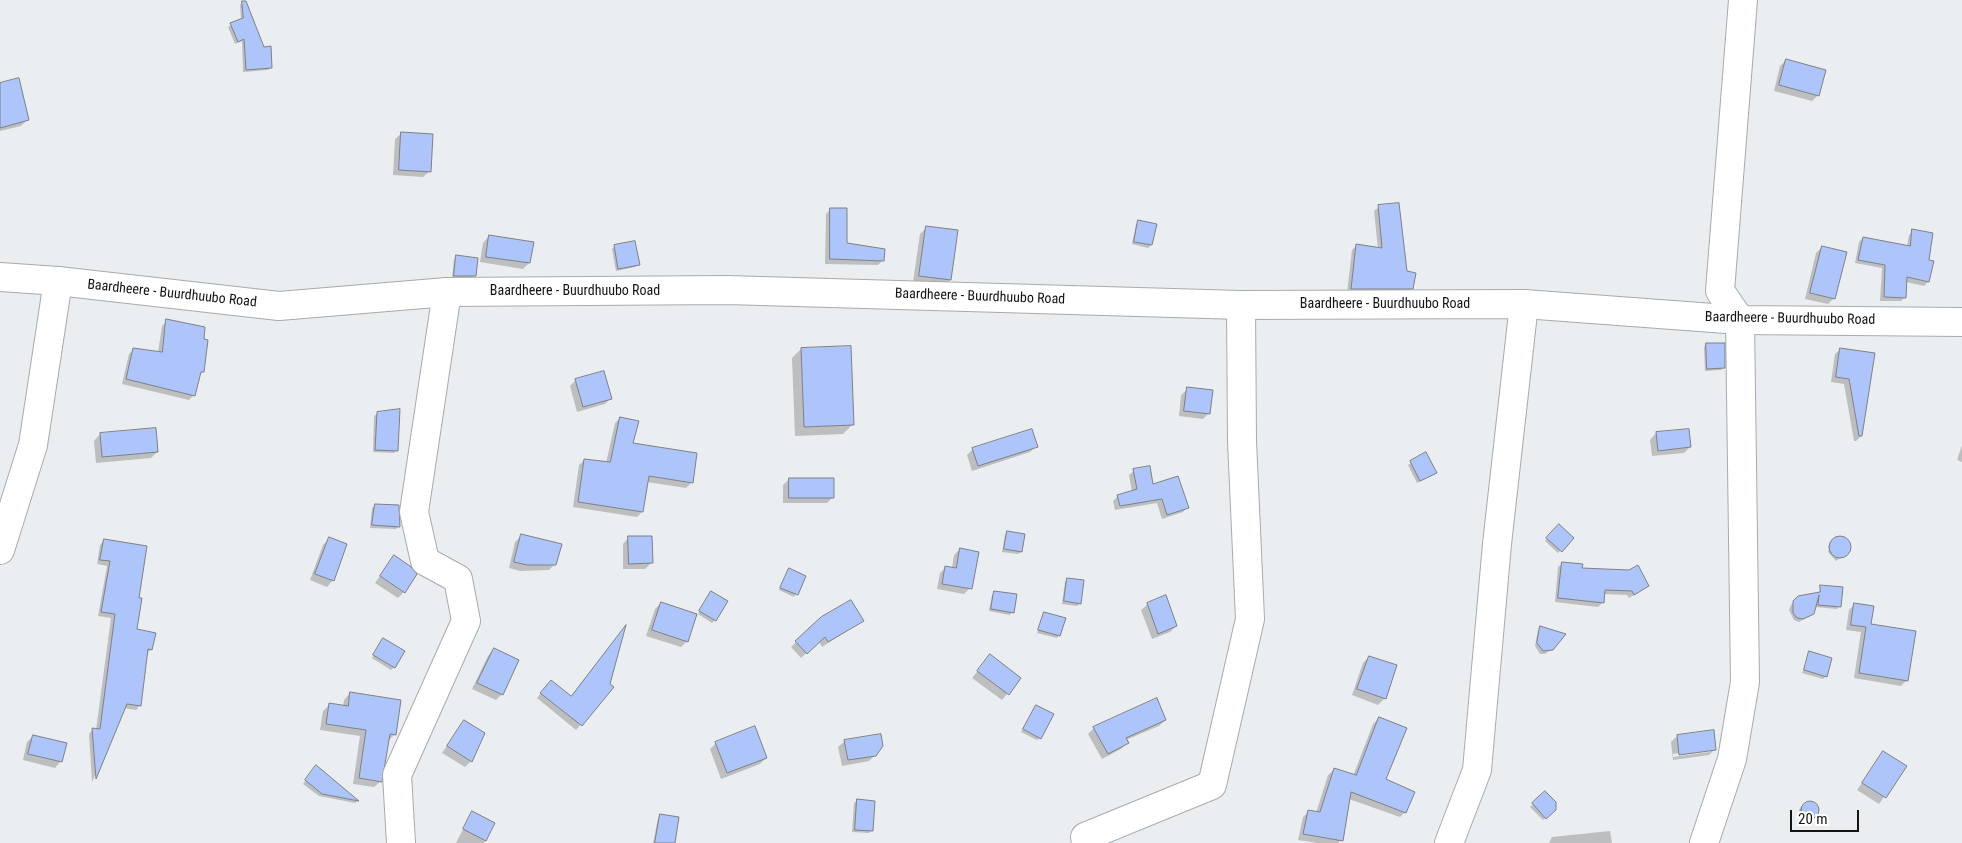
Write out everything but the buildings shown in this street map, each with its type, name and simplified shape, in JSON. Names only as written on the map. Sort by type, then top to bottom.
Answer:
[{"type":"street","points":[[1704,843],[1732,759],[1745,682],[1740,320],[1720,292],[1743,0]]},
{"type":"street","name":"Baardheere - Buurdhuubo Road","points":[[0,278],[58,281],[279,306],[447,292],[726,290],[1241,304],[1524,304],[1740,320],[1962,322]]},
{"type":"street","points":[[0,550],[33,445],[58,281]]},
{"type":"street","points":[[401,843],[396,775],[466,621],[458,579],[425,561],[414,512],[447,292]]},
{"type":"street","points":[[1086,843],[1085,837],[1212,785],[1250,619],[1242,441],[1241,304]]},
{"type":"street","points":[[1449,843],[1477,770],[1496,554],[1524,304]]}]
